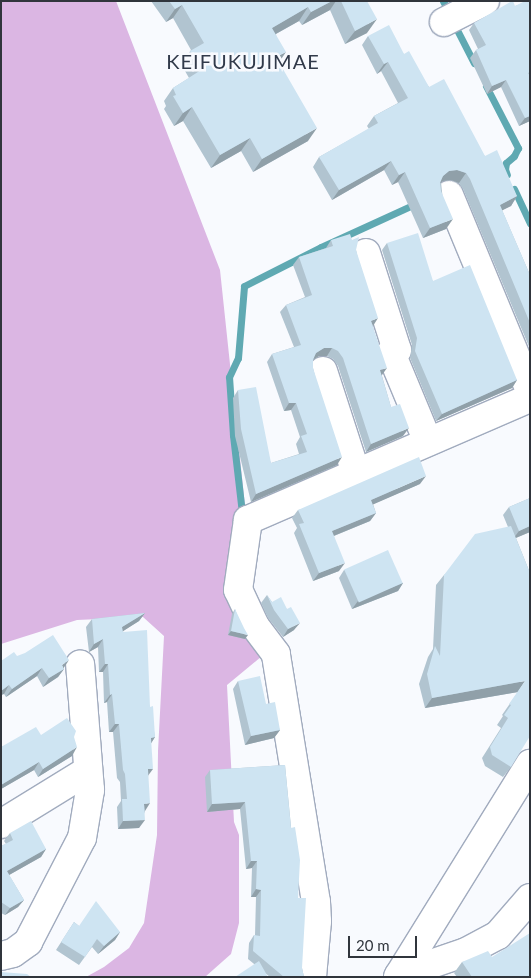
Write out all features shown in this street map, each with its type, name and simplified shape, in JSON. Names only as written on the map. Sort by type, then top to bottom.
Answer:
[{"type":"street","points":[[444,22],[484,1]]},
{"type":"street","points":[[449,194],[530,391]]},
{"type":"street","points":[[366,253],[397,350],[391,353],[428,442]]},
{"type":"street","points":[[323,372],[356,473]]},
{"type":"street","points":[[312,977],[317,921],[316,902],[276,654],[255,626],[238,590],[248,520],[530,398]]},
{"type":"street","points":[[1,956],[14,953],[28,942],[82,838],[90,790],[80,664]]},
{"type":"street","points":[[399,976],[530,764]]},
{"type":"street","points":[[1,824],[87,771]]},
{"type":"street","points":[[399,976],[466,952],[498,935],[530,898]]},
{"type":"shaded area","points":[[1,1],[116,1],[220,270],[246,515],[236,585],[262,656],[227,685],[234,822],[239,835],[239,923],[231,954],[205,977],[86,977],[104,967],[129,948],[144,923],[157,835],[158,751],[164,636],[143,617],[77,620],[1,644]]},
{"type":"building","points":[[169,1],[332,1],[311,12],[308,7],[272,28],[286,52],[276,57],[317,128],[262,159],[250,138],[220,155],[192,107],[183,113],[173,96],[176,95],[173,88],[201,70],[190,51],[204,43],[182,5],[175,9]]},
{"type":"building","points":[[341,1],[367,1],[377,19],[355,31]]},
{"type":"building","points":[[512,1],[515,6],[525,1],[530,1],[530,72],[528,73],[530,76],[530,116],[525,118],[506,80],[492,86],[476,50],[486,45],[474,23]]},
{"type":"building","points":[[389,25],[404,54],[409,51],[429,87],[444,79],[485,156],[497,150],[517,196],[500,205],[530,275],[530,323],[466,173],[457,170],[449,171],[443,176],[440,183],[441,191],[453,219],[430,228],[405,172],[399,175],[391,161],[339,190],[319,157],[378,123],[374,116],[408,98],[388,62],[384,64],[368,36]]},
{"type":"building","points":[[418,233],[433,281],[470,265],[517,380],[442,414],[415,351],[417,338],[387,243]]},
{"type":"building","points":[[350,234],[352,240],[359,237],[356,250],[378,318],[371,321],[387,368],[380,370],[391,407],[400,404],[409,428],[371,444],[343,358],[338,351],[332,348],[324,348],[316,353],[313,360],[313,368],[342,457],[256,494],[241,429],[238,390],[256,387],[271,463],[307,452],[301,436],[307,434],[296,403],[289,403],[272,354],[301,345],[286,305],[312,295],[299,257],[333,246],[331,240]]},
{"type":"building","points":[[419,457],[426,476],[371,500],[376,513],[332,531],[345,563],[319,573],[299,524],[304,523],[298,510]]},
{"type":"building","points":[[530,498],[530,526],[519,531],[509,507]]},
{"type":"building","points":[[511,526],[530,573],[530,736],[511,767],[492,755],[490,747],[508,718],[504,715],[511,705],[509,704],[525,681],[432,698],[427,674],[435,646],[440,656],[444,575],[475,534]]},
{"type":"building","points":[[388,550],[403,583],[359,602],[344,570]]},
{"type":"building","points":[[267,595],[272,602],[281,597],[287,609],[291,607],[300,623],[288,629],[274,610]]},
{"type":"building","points":[[235,609],[244,628],[248,635],[231,631]]},
{"type":"building","points":[[145,613],[122,627],[123,632],[147,630],[150,707],[153,706],[155,737],[151,738],[153,769],[148,769],[150,803],[144,804],[145,820],[123,821],[122,799],[127,799],[119,724],[115,724],[112,694],[110,695],[108,664],[105,664],[103,639],[94,644],[92,619]]},
{"type":"building","points":[[53,635],[69,660],[62,665],[64,669],[49,678],[42,668],[12,689],[9,685],[1,691],[1,661],[14,652],[17,656],[25,653]]},
{"type":"building","points":[[260,676],[266,704],[275,702],[280,730],[251,736],[238,681]]},
{"type":"building","points":[[67,718],[76,731],[74,737],[77,747],[43,769],[39,762],[1,785],[1,747],[36,727],[41,735]]},
{"type":"building","points":[[285,765],[291,828],[295,827],[300,860],[298,898],[306,898],[302,968],[304,977],[284,977],[253,951],[254,935],[260,936],[261,890],[256,889],[257,861],[251,861],[245,802],[212,804],[210,770]]},
{"type":"building","points":[[31,821],[46,849],[7,871],[24,900],[10,908],[1,902],[1,846],[13,840],[10,833]]},
{"type":"building","points":[[96,901],[120,932],[104,946],[97,939],[85,957],[61,942],[74,922],[79,926]]},
{"type":"building","points":[[530,933],[530,977],[472,977],[462,962],[488,951],[492,957]]},
{"type":"building","points":[[259,961],[268,977],[235,977]]},
{"type":"building","points":[[1,972],[27,974],[31,977],[1,977]]},
{"type":"waterway","points":[[443,1],[450,14]]},
{"type":"waterway","points":[[454,24],[474,63]]},
{"type":"waterway","points":[[486,86],[518,148],[514,156],[506,163],[507,175]]},
{"type":"waterway","points":[[514,189],[530,223]]},
{"type":"waterway","points":[[242,513],[233,435],[229,377],[238,358],[244,286],[321,247],[417,203]]},
{"type":"district","name":"KEIFUKUJIMAE","points":[[243,61]]}]
